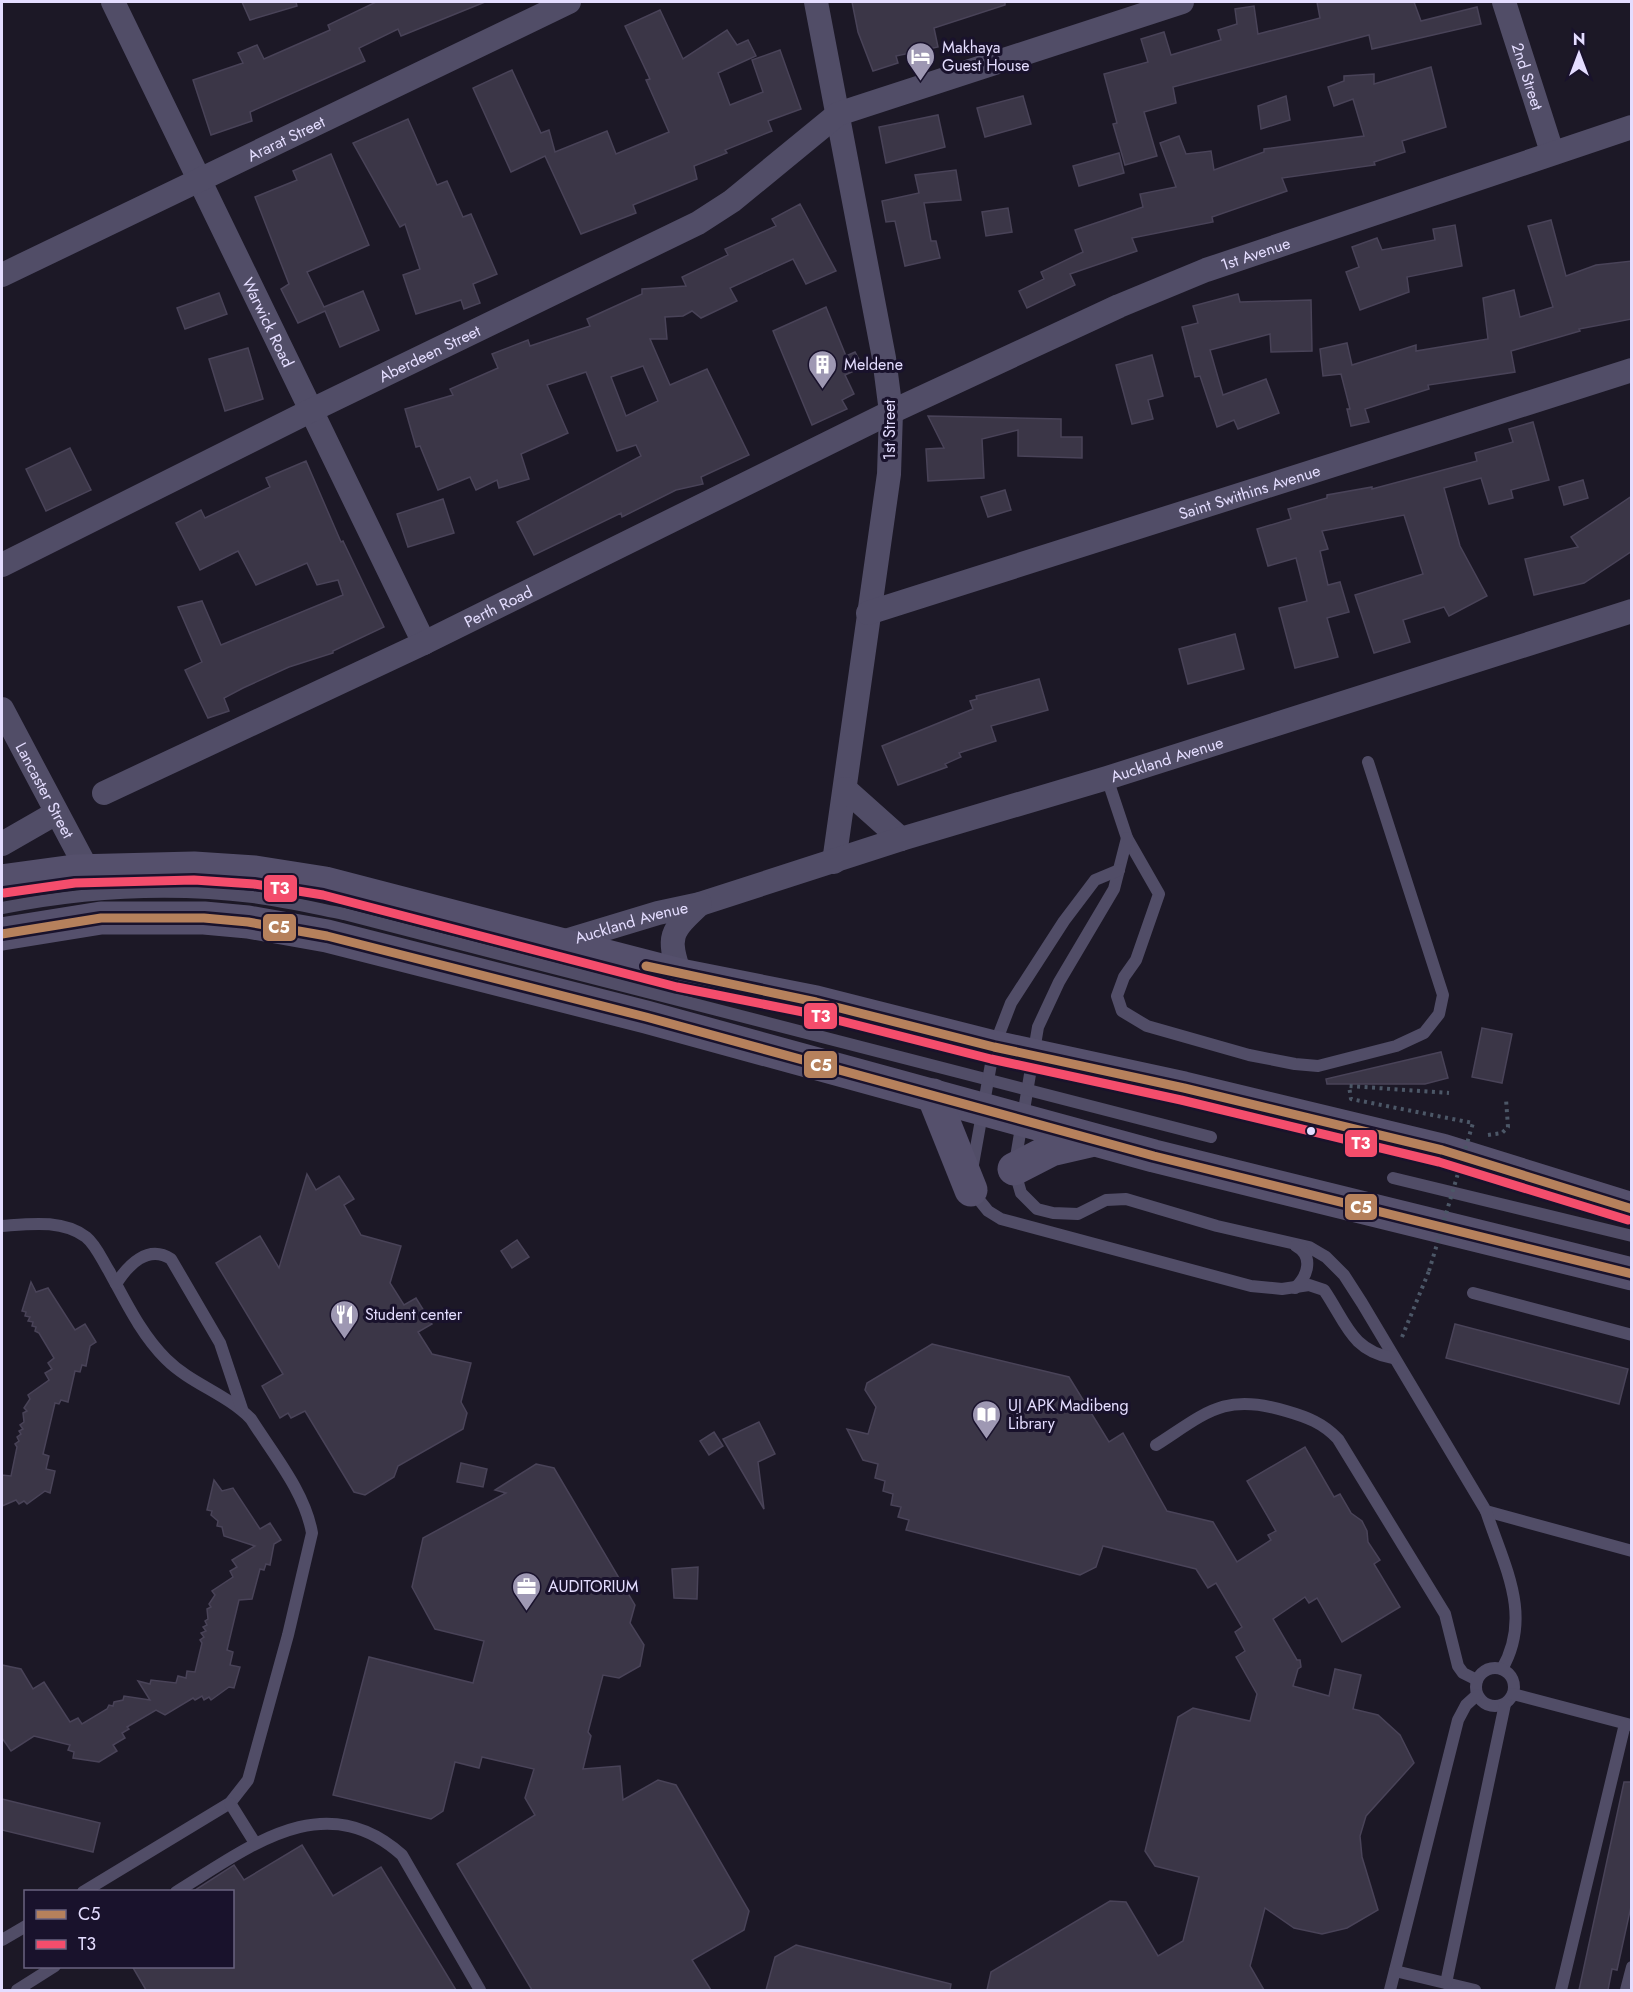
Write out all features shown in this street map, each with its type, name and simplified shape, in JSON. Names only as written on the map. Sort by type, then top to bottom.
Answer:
[{"type":"main road","points":[[2,881],[88,871],[194,868],[255,872],[325,883],[562,942],[680,975],[816,1002],[994,1047],[1184,1088],[1442,1150],[1632,1209]]},
{"type":"main road","points":[[2,934],[101,918],[204,918],[248,922],[327,936],[646,1017],[933,1095],[986,1094],[1024,1105],[1095,1140],[1281,1189],[1632,1274]]},
{"type":"main road","points":[[933,1095],[971,1190]]},
{"type":"main road","points":[[1014,1169],[1051,1150],[1095,1140]]},
{"type":"street","name":"Warwick Road","points":[[113,2],[424,643]]},
{"type":"street","name":"Ararat Street","points":[[2,275],[200,182],[569,2]]},
{"type":"street","name":"1st Street","points":[[816,2],[884,358],[891,412],[889,474],[834,862]]},
{"type":"street","points":[[838,114],[1182,2]]},
{"type":"street","name":"2nd Street","points":[[1504,2],[1552,152]]},
{"type":"street","name":"Aberdeen Street","points":[[2,565],[312,410],[698,223],[732,201],[838,114]]},
{"type":"street","name":"1st Avenue","points":[[891,412],[1165,286],[1552,152],[1632,127]]},
{"type":"street","name":"Saint Swithins Avenue","points":[[868,613],[1632,370]]},
{"type":"street","name":"Perth Road","points":[[104,793],[424,643],[891,412]]},
{"type":"street","name":"Auckland Avenue","points":[[562,942],[658,913],[700,904],[901,839],[1107,778],[1632,610]]},
{"type":"street","name":"Lancaster Street","points":[[2,709],[88,871]]},
{"type":"street","points":[[845,789],[901,839]]},
{"type":"street","points":[[2,844],[56,813]]},
{"type":"street","name":"Auckland Avenue","points":[[680,975],[671,948],[671,939],[679,923],[700,904]]},
{"type":"lane","points":[[1107,778],[1127,838],[1159,894],[1136,960],[1119,986],[1119,1004],[1128,1016],[1147,1026],[1249,1055],[1307,1066],[1356,1058],[1396,1046],[1424,1033],[1439,1014],[1443,995],[1368,762]]},
{"type":"lane","points":[[1127,838],[1107,903],[1085,935],[1046,1007],[1038,1027],[1014,1169],[1021,1193],[1028,1203],[1037,1209],[1053,1213],[1078,1214],[1106,1200],[1126,1199],[1216,1226],[1309,1247],[1326,1257],[1344,1275],[1486,1511],[1514,1597],[1517,1622],[1512,1652],[1502,1669]]},
{"type":"lane","points":[[1119,870],[1095,880],[1064,921],[1011,1003],[994,1047],[972,1171],[971,1190],[987,1211],[1018,1224],[1251,1286],[1268,1289],[1295,1288],[1309,1284],[1324,1290],[1357,1344],[1375,1355],[1394,1358]]},
{"type":"lane","points":[[2,908],[32,902],[123,894],[177,893],[253,897],[344,914],[986,1094]]},
{"type":"lane","points":[[1024,1105],[1211,1137]]},
{"type":"lane","points":[[1393,1178],[1632,1236]]},
{"type":"lane","points":[[2,1226],[44,1224],[65,1228],[86,1237],[150,1342],[168,1362],[186,1376],[242,1409],[251,1419],[302,1501],[309,1517],[312,1533],[288,1635],[248,1780],[230,1803],[88,1890]]},
{"type":"lane","points":[[1289,1243],[1303,1250],[1308,1262],[1304,1280],[1295,1288]]},
{"type":"lane","points":[[116,1284],[126,1269],[138,1259],[152,1254],[163,1254],[171,1259],[220,1343],[242,1409]]},
{"type":"lane","points":[[1473,1293],[1632,1335]]},
{"type":"lane","points":[[1156,1445],[1201,1416],[1221,1406],[1241,1402],[1275,1407],[1307,1417],[1328,1429],[1338,1439],[1444,1614],[1458,1666],[1463,1673],[1477,1680]]},
{"type":"lane","points":[[1486,1511],[1632,1551]]},
{"type":"lane","points":[[1446,1983],[1509,1699],[1513,1680],[1502,1669],[1487,1670],[1477,1680],[1477,1695],[1488,1706],[1509,1699],[1628,1725],[1561,1990]]},
{"type":"lane","points":[[1390,1990],[1458,1720],[1466,1705],[1477,1695]]},
{"type":"lane","points":[[230,1803],[255,1843]]},
{"type":"lane","points":[[179,1890],[255,1843],[282,1830],[330,1823],[360,1828],[386,1840],[402,1855],[480,1990]]},
{"type":"lane","points":[[2,1941],[24,1927]]},
{"type":"lane","points":[[1626,1990],[1632,1967]]},
{"type":"lane","points":[[17,1990],[52,1968]]},
{"type":"lane","points":[[1395,1971],[1475,1990]]},
{"type":"path","points":[[1394,1358],[1430,1271],[1473,1123],[1350,1099],[1349,1086],[1449,1093]]},
{"type":"path","points":[[1470,1136],[1502,1133],[1508,1127],[1506,1099]]},
{"type":"building","points":[[242,2],[296,2],[297,6],[250,20]]},
{"type":"building","points":[[376,2],[485,2],[401,36],[398,29],[359,48],[365,61],[250,112],[252,121],[211,135],[193,80],[243,63],[238,53],[257,45],[264,59],[330,30],[328,25]]},
{"type":"building","points":[[852,2],[1005,2],[1005,5],[934,28],[938,47],[896,56],[898,63],[873,71],[858,32]]},
{"type":"building","points":[[1317,2],[1414,2],[1421,21],[1477,7],[1481,24],[1372,49],[1369,35],[1173,87],[1176,103],[1144,112],[1157,156],[1125,165],[1113,124],[1117,123],[1104,74],[1148,62],[1141,39],[1164,32],[1171,55],[1221,40],[1218,30],[1237,24],[1235,9],[1254,6],[1258,34],[1320,18]]},
{"type":"building","points":[[660,10],[683,59],[727,30],[737,45],[748,40],[756,56],[718,73],[730,105],[763,92],[752,60],[780,50],[801,109],[768,121],[772,131],[725,150],[727,153],[694,166],[697,179],[633,205],[636,213],[581,234],[545,156],[511,172],[473,88],[512,70],[541,133],[549,130],[555,152],[607,131],[616,154],[669,132],[646,80],[650,79],[625,26]]},
{"type":"building","points":[[1431,67],[1446,127],[1402,141],[1405,152],[1374,162],[1375,165],[1282,178],[1287,191],[1212,217],[1213,222],[1132,238],[1137,251],[1070,274],[1075,285],[1027,308],[1019,291],[1044,279],[1041,272],[1083,252],[1075,230],[1143,207],[1140,194],[1176,187],[1160,143],[1179,136],[1186,154],[1211,151],[1214,170],[1264,152],[1264,149],[1364,136],[1353,99],[1334,106],[1328,87],[1344,81],[1344,76],[1374,74],[1374,84]]},
{"type":"building","points":[[1023,96],[1031,124],[985,137],[977,108]]},
{"type":"building","points":[[1286,96],[1290,120],[1261,129],[1258,106]]},
{"type":"building","points":[[938,115],[945,147],[886,163],[879,127]]},
{"type":"building","points":[[408,119],[437,185],[447,181],[463,217],[471,214],[497,274],[473,284],[480,303],[464,309],[461,300],[416,314],[403,275],[420,269],[405,224],[400,227],[353,143]]},
{"type":"building","points":[[1119,153],[1124,173],[1079,186],[1073,166]]},
{"type":"building","points":[[331,154],[369,245],[307,272],[324,307],[363,291],[379,330],[340,347],[325,311],[298,323],[281,289],[289,284],[255,197],[297,180],[293,171]]},
{"type":"building","points":[[956,170],[961,200],[924,203],[931,241],[936,241],[940,258],[905,266],[895,221],[886,222],[882,201],[919,193],[915,175]]},
{"type":"building","points":[[800,204],[836,271],[806,284],[793,259],[730,288],[737,301],[701,318],[692,311],[683,316],[665,317],[667,339],[650,339],[670,385],[707,369],[749,455],[701,477],[703,484],[676,490],[622,517],[621,513],[534,555],[517,522],[641,456],[636,445],[617,451],[586,372],[547,385],[568,433],[521,454],[529,479],[499,488],[497,480],[476,490],[470,477],[438,490],[420,446],[416,447],[405,409],[453,395],[450,389],[498,368],[492,354],[528,340],[530,346],[590,326],[587,319],[642,294],[642,289],[686,286],[682,277],[728,255],[725,249],[776,226],[772,219]],"holes":[[[643,366],[658,401],[626,416],[611,377]]]},
{"type":"building","points":[[1008,208],[1012,232],[986,236],[982,212]]},
{"type":"building","points":[[1551,220],[1566,276],[1596,265],[1632,261],[1632,319],[1579,329],[1580,331],[1511,351],[1515,372],[1428,385],[1429,389],[1365,409],[1369,422],[1351,426],[1347,409],[1350,409],[1341,374],[1323,376],[1320,349],[1347,343],[1352,365],[1416,345],[1416,351],[1488,339],[1483,298],[1514,290],[1520,317],[1553,307],[1528,226]]},
{"type":"building","points":[[1455,225],[1462,266],[1407,277],[1409,292],[1360,310],[1346,272],[1359,267],[1352,247],[1377,238],[1382,250],[1435,240],[1433,229]]},
{"type":"building","points":[[219,293],[227,314],[185,329],[177,308]]},
{"type":"building","points":[[1238,294],[1240,302],[1311,300],[1312,351],[1271,352],[1270,334],[1210,350],[1223,395],[1266,379],[1279,413],[1238,429],[1234,420],[1217,427],[1200,376],[1195,377],[1182,327],[1198,323],[1193,306]]},
{"type":"building","points":[[826,307],[846,356],[855,352],[863,367],[845,375],[854,394],[842,400],[847,409],[812,425],[773,331]]},
{"type":"building","points":[[248,348],[263,399],[225,411],[209,359]]},
{"type":"building","points":[[1152,355],[1163,396],[1148,400],[1153,419],[1132,424],[1116,365]]},
{"type":"building","points":[[928,416],[1061,419],[1061,437],[1082,437],[1082,458],[1018,456],[1018,430],[982,439],[984,478],[928,481],[926,449],[944,448]]},
{"type":"building","points":[[1533,422],[1549,480],[1511,490],[1513,498],[1489,504],[1481,478],[1444,488],[1460,546],[1487,596],[1449,616],[1444,607],[1403,620],[1410,642],[1374,653],[1355,595],[1423,574],[1404,515],[1322,531],[1328,549],[1320,551],[1328,585],[1340,582],[1349,612],[1327,618],[1338,657],[1295,668],[1279,608],[1307,601],[1296,558],[1268,566],[1257,529],[1291,519],[1288,509],[1327,498],[1327,495],[1372,487],[1372,489],[1477,461],[1475,453],[1513,442],[1509,429]]},
{"type":"building","points":[[70,448],[91,490],[46,511],[26,469]]},
{"type":"building","points":[[306,461],[341,542],[343,541],[384,627],[333,653],[289,667],[243,688],[224,698],[229,711],[208,718],[185,670],[202,662],[178,607],[202,601],[221,645],[343,595],[338,580],[317,585],[307,563],[256,585],[238,551],[200,570],[176,523],[201,510],[205,518],[270,487],[266,478]]},
{"type":"building","points":[[1583,480],[1588,498],[1564,505],[1559,487]]},
{"type":"building","points":[[1005,490],[1011,510],[988,517],[981,497]]},
{"type":"building","points":[[1632,496],[1632,551],[1584,583],[1534,595],[1525,559],[1578,547],[1571,537]]},
{"type":"building","points":[[443,499],[454,533],[408,547],[397,514]]},
{"type":"building","points":[[1235,634],[1244,669],[1188,684],[1179,649]]},
{"type":"building","points":[[1039,679],[1048,710],[991,726],[996,741],[959,753],[961,757],[945,764],[947,767],[898,785],[882,746],[973,709],[970,701],[977,699],[976,696]]},
{"type":"building","points":[[1482,1028],[1512,1034],[1502,1083],[1472,1077]]},
{"type":"building","points":[[1441,1052],[1448,1078],[1425,1084],[1327,1084],[1326,1079]]},
{"type":"building","points":[[307,1174],[316,1190],[339,1176],[354,1199],[344,1205],[361,1235],[401,1246],[390,1283],[404,1305],[416,1298],[432,1324],[418,1332],[432,1354],[471,1363],[461,1402],[467,1413],[463,1429],[398,1466],[394,1477],[365,1495],[354,1492],[305,1411],[291,1418],[288,1413],[280,1418],[262,1386],[283,1374],[216,1263],[260,1236],[279,1268]]},
{"type":"building","points":[[517,1240],[529,1257],[512,1268],[501,1251]]},
{"type":"building","points":[[31,1282],[36,1292],[48,1288],[75,1330],[85,1324],[96,1342],[90,1346],[86,1366],[82,1365],[80,1372],[75,1371],[68,1402],[61,1400],[59,1404],[55,1403],[43,1454],[49,1456],[46,1469],[55,1471],[50,1493],[45,1491],[27,1504],[24,1501],[19,1504],[16,1500],[2,1506],[2,1475],[11,1476],[17,1447],[15,1444],[19,1441],[17,1437],[21,1434],[19,1431],[23,1429],[20,1425],[24,1422],[23,1413],[27,1411],[24,1408],[30,1399],[28,1395],[49,1380],[45,1373],[52,1369],[48,1363],[54,1358],[39,1333],[35,1331],[36,1327],[32,1326],[33,1322],[28,1321],[30,1317],[25,1316],[26,1312],[22,1311]]},
{"type":"building","points":[[1455,1324],[1628,1369],[1619,1404],[1446,1358]]},
{"type":"building","points":[[932,1344],[1069,1377],[1109,1442],[1123,1433],[1167,1511],[1213,1522],[1237,1562],[1271,1540],[1268,1535],[1276,1531],[1247,1481],[1305,1447],[1334,1497],[1340,1494],[1351,1513],[1362,1521],[1367,1531],[1368,1542],[1380,1560],[1374,1564],[1400,1607],[1342,1642],[1317,1598],[1309,1603],[1305,1597],[1273,1619],[1297,1660],[1300,1660],[1301,1667],[1298,1669],[1293,1686],[1329,1696],[1335,1669],[1361,1675],[1353,1709],[1378,1715],[1400,1735],[1414,1763],[1366,1816],[1360,1836],[1362,1857],[1378,1910],[1347,1928],[1322,1934],[1294,1928],[1265,1908],[1250,1966],[1264,1990],[987,1990],[991,1972],[1110,1901],[1126,1902],[1158,1956],[1183,1941],[1199,1877],[1155,1866],[1145,1851],[1178,1717],[1193,1708],[1250,1721],[1257,1694],[1236,1657],[1245,1651],[1235,1632],[1242,1627],[1216,1583],[1208,1588],[1196,1569],[1103,1546],[1096,1567],[1080,1575],[906,1530],[909,1520],[898,1517],[901,1507],[891,1505],[893,1494],[883,1491],[885,1481],[875,1478],[878,1464],[863,1460],[847,1429],[868,1434],[876,1407],[865,1390],[867,1383]]},
{"type":"building","points":[[759,1422],[775,1454],[758,1462],[764,1509],[723,1439]]},
{"type":"building","points":[[714,1432],[723,1446],[709,1455],[700,1441]]},
{"type":"building","points":[[461,1463],[487,1469],[483,1487],[457,1482]]},
{"type":"building","points":[[536,1464],[554,1468],[635,1605],[630,1623],[644,1645],[640,1666],[619,1678],[603,1675],[588,1732],[591,1736],[583,1769],[620,1766],[623,1800],[658,1780],[676,1785],[749,1911],[744,1930],[692,1960],[711,1990],[532,1990],[457,1864],[535,1815],[525,1798],[534,1769],[482,1757],[479,1768],[455,1762],[443,1811],[431,1819],[333,1795],[369,1657],[473,1683],[484,1641],[435,1629],[412,1587],[423,1538],[506,1493],[495,1490]]},
{"type":"building","points":[[214,1480],[222,1491],[233,1488],[260,1529],[270,1523],[281,1540],[274,1544],[270,1565],[266,1564],[264,1570],[260,1569],[252,1599],[239,1600],[227,1650],[233,1652],[230,1665],[240,1667],[234,1688],[229,1687],[211,1700],[209,1697],[204,1700],[202,1696],[195,1700],[193,1698],[165,1715],[156,1710],[127,1727],[129,1729],[122,1733],[125,1738],[113,1745],[117,1751],[99,1762],[73,1758],[74,1752],[68,1750],[70,1745],[34,1736],[11,1751],[2,1738],[2,1665],[21,1669],[33,1689],[44,1682],[70,1722],[78,1718],[82,1724],[107,1709],[109,1705],[113,1706],[114,1702],[123,1700],[124,1696],[150,1700],[138,1681],[150,1684],[151,1680],[176,1683],[178,1676],[186,1678],[187,1671],[195,1672],[202,1643],[200,1640],[204,1637],[201,1633],[206,1631],[203,1627],[207,1625],[205,1621],[208,1619],[207,1609],[211,1607],[209,1604],[215,1595],[212,1591],[233,1577],[230,1571],[237,1567],[232,1560],[255,1546],[224,1536],[222,1527],[217,1526],[218,1521],[211,1515],[212,1511],[207,1510]]},
{"type":"building","points":[[698,1567],[697,1599],[674,1598],[672,1569]]},
{"type":"building","points":[[1624,1782],[1632,1782],[1632,1902],[1617,1970],[1612,1969],[1608,1990],[1579,1990]]},
{"type":"building","points":[[2,1799],[100,1823],[93,1852],[2,1830]]},
{"type":"building","points":[[302,1845],[333,1896],[381,1867],[456,1990],[146,1990],[133,1968],[234,1968],[234,1890],[195,1890],[234,1865],[244,1880]]},
{"type":"building","points":[[796,1945],[951,1984],[950,1990],[766,1990],[775,1957]]},
{"type":"transit line","name":"T3","points":[[4,893],[75,883],[194,880],[254,884],[323,895],[677,987],[813,1014],[991,1059],[1181,1100],[1439,1162],[1628,1220]]},
{"type":"transit line","name":"C5","points":[[2,934],[101,918],[204,918],[248,922],[327,936],[646,1017],[1154,1156],[1632,1274]]},
{"type":"transit line","name":"C5","points":[[646,966],[816,1002],[994,1047],[1184,1088],[1442,1150],[1632,1209]]},
{"type":"place","name":"Makhaya Guest House","points":[[921,82]]},
{"type":"place","name":"Meldene","points":[[823,390]]},
{"type":"place","name":"Student center","points":[[344,1340]]},
{"type":"place","name":"UJ APK Madibeng Library","points":[[987,1440]]},
{"type":"place","name":"AUDITORIUM","points":[[527,1612]]}]
